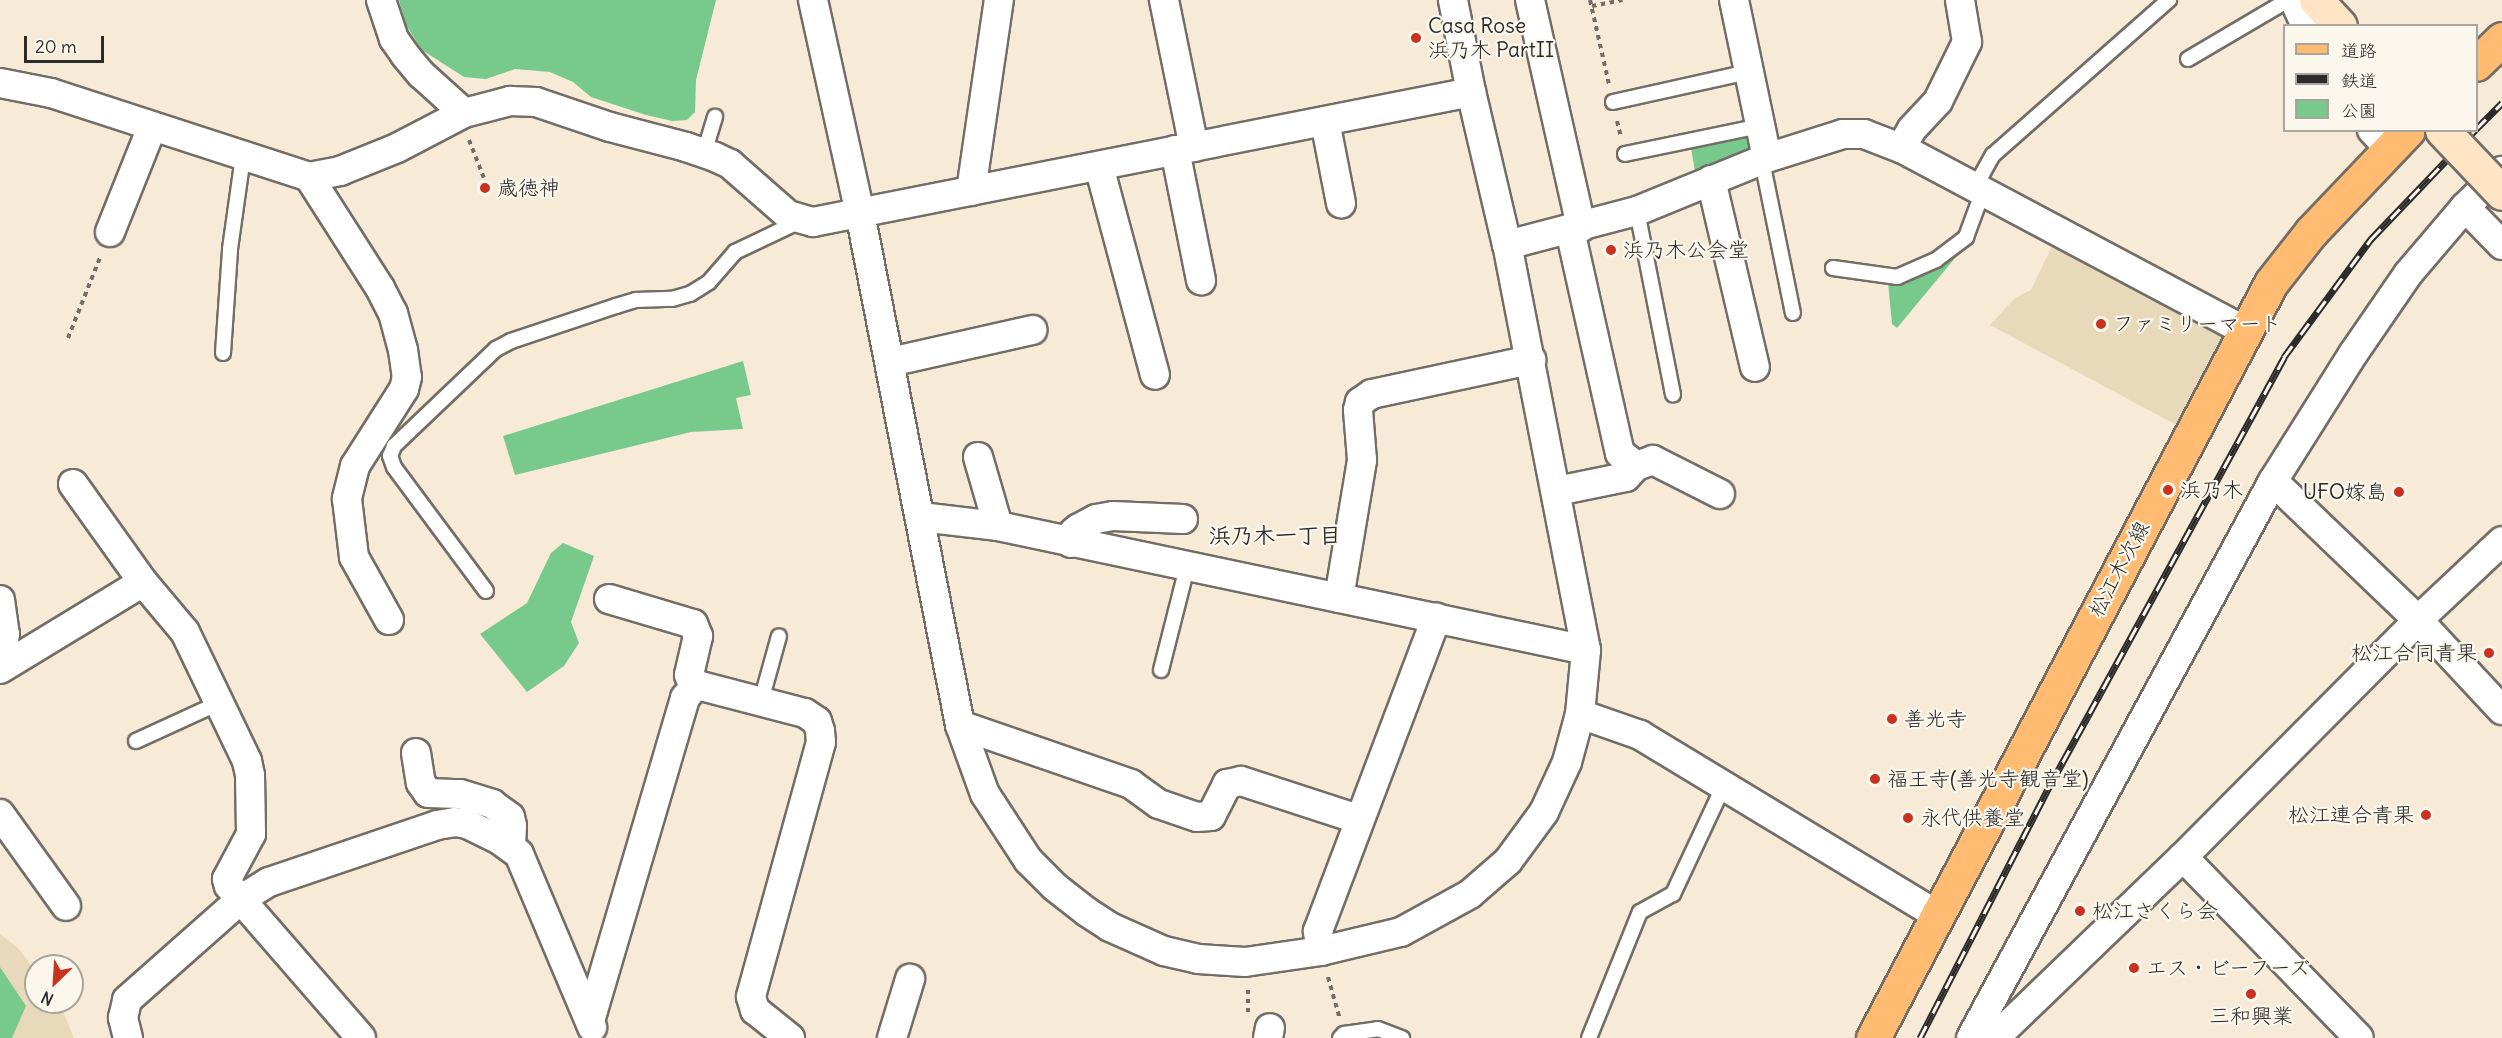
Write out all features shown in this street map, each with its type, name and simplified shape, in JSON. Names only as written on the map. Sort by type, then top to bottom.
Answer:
[{"type":"main road","points":[[2478,62],[2502,39]]},
{"type":"main road","name":"松江木次線","points":[[1873,1038],[2244,330],[2290,255],[2390,137]]},
{"type":"street","points":[[381,0],[394,39],[421,74],[465,122]]},
{"type":"street","points":[[813,0],[860,213],[960,725],[976,771],[994,811],[1028,860],[1055,887],[1110,927],[1164,951],[1198,959],[1245,962],[1321,951],[1401,932],[1450,907],[1493,876],[1519,847],[1544,812],[1567,762],[1580,714],[1586,650],[1508,245],[1471,92],[1453,0]]},
{"type":"street","points":[[971,191],[999,0]]},
{"type":"street","points":[[1164,0],[1201,280]]},
{"type":"street","points":[[1530,0],[1620,453],[1636,466]]},
{"type":"street","points":[[1734,0],[1765,160]]},
{"type":"street","points":[[1902,148],[1912,129],[1938,101],[1967,42],[1960,0]]},
{"type":"street","points":[[2294,0],[2305,24]]},
{"type":"street","points":[[2316,0],[2338,24]]},
{"type":"street","points":[[0,83],[51,93],[309,177],[340,171],[465,122],[510,101],[536,102],[646,138],[704,153],[729,164],[778,208],[800,221],[813,222],[1471,92]]},
{"type":"street","points":[[1325,121],[1341,203]]},
{"type":"street","points":[[110,232],[152,127]]},
{"type":"street","points":[[2444,132],[2502,193]]},
{"type":"street","points":[[1508,245],[1576,229],[1637,211],[1711,180],[1843,134],[1864,134],[1902,148],[2244,330]]},
{"type":"street","points":[[1099,166],[1155,375]]},
{"type":"street","points":[[1989,1032],[2273,481],[2353,354],[2408,274],[2465,207],[2502,171]]},
{"type":"street","points":[[309,177],[380,288],[393,313],[403,350],[407,377],[404,389],[355,466],[347,499],[354,557],[389,620]]},
{"type":"street","points":[[1711,180],[1755,367]]},
{"type":"street","points":[[2465,207],[2502,245]]},
{"type":"street","points":[[890,362],[1032,330]]},
{"type":"street","points":[[1339,598],[1362,460],[1358,410],[1360,402],[1372,394],[1531,360]]},
{"type":"street","points":[[978,457],[998,526]]},
{"type":"street","points":[[1557,490],[1626,477],[1636,466],[1653,460],[1720,494]]},
{"type":"street","points":[[2273,481],[2418,620],[2502,710]]},
{"type":"street","points":[[73,484],[143,582],[185,632],[247,761],[250,775],[250,834],[227,879],[240,900],[361,1038]]},
{"type":"street","points":[[1071,543],[1074,532],[1079,528],[1113,516],[1183,519]]},
{"type":"street","points":[[921,517],[998,526],[1586,650]]},
{"type":"street","points":[[1989,1032],[2183,857],[2418,620],[2502,541]]},
{"type":"street","points":[[0,669],[143,582]]},
{"type":"street","points":[[609,599],[693,624],[698,636],[689,675],[694,687]]},
{"type":"street","points":[[0,600],[5,634],[0,662]]},
{"type":"street","points":[[1321,951],[1318,931],[1358,819],[1436,618]]},
{"type":"street","points":[[694,687],[711,687],[805,713],[817,722],[820,731],[821,742],[751,997],[755,1010],[790,1038]]},
{"type":"street","points":[[592,1029],[685,698],[694,687]]},
{"type":"street","points":[[1580,714],[1640,735],[1937,915]]},
{"type":"street","points":[[960,725],[1131,784],[1159,804],[1197,817],[1210,816],[1227,784],[1241,781],[1358,819]]},
{"type":"street","points":[[416,753],[421,783],[428,793],[460,794],[492,804],[510,817],[511,845]]},
{"type":"street","points":[[0,814],[66,906]]},
{"type":"street","points":[[128,1038],[123,1018],[127,1000],[240,900],[269,882],[446,823],[467,824],[511,845],[525,864],[592,1029]]},
{"type":"street","points":[[2183,857],[2359,1038]]},
{"type":"street","points":[[891,1038],[910,979]]},
{"type":"lane","points":[[1833,268],[1897,277],[1936,260],[1966,237],[1979,189],[1993,155],[2169,0]]},
{"type":"lane","points":[[2188,59],[2288,0]]},
{"type":"lane","points":[[1613,102],[1748,72]]},
{"type":"lane","points":[[704,153],[715,117]]},
{"type":"lane","points":[[1625,154],[1760,126]]},
{"type":"lane","points":[[224,353],[230,249],[243,157]]},
{"type":"lane","points":[[1765,160],[1793,313]]},
{"type":"lane","points":[[1637,211],[1673,394]]},
{"type":"lane","points":[[486,591],[394,467],[390,456],[394,446],[496,349],[511,341],[636,300],[672,299],[690,294],[709,282],[735,252],[800,221]]},
{"type":"lane","points":[[1161,670],[1187,567]]},
{"type":"lane","points":[[761,701],[779,636]]},
{"type":"lane","points":[[136,741],[219,703]]},
{"type":"lane","points":[[1588,1038],[1640,912],[1673,894],[1724,785]]},
{"type":"lane","points":[[1342,1036],[1378,1029],[1402,1038]]},
{"type":"path","points":[[1592,6],[1622,0]]},
{"type":"path","points":[[465,122],[484,177]]},
{"type":"path","points":[[68,338],[110,232]]},
{"type":"path","points":[[1321,951],[1342,1036]]},
{"type":"path","points":[[1245,962],[1248,971],[1248,1020],[1269,1033]]},
{"type":"shaded area","points":[[2053,244],[2226,339],[2180,427],[1990,325],[2015,298],[2031,290]]},
{"type":"shaded area","points":[[0,934],[17,947],[24,956],[24,1014],[64,1014],[74,1038],[0,1038]]},
{"type":"green space","points":[[399,0],[716,0],[696,80],[695,112],[687,120],[672,121],[591,97],[573,82],[550,72],[515,69],[486,79],[464,77],[422,50],[406,25]]},
{"type":"green space","points":[[1754,135],[1756,144],[1731,160],[1695,171],[1691,148]]},
{"type":"green space","points":[[1960,250],[1897,328],[1892,324],[1888,282]]},
{"type":"green space","points":[[743,361],[751,395],[736,398],[743,429],[691,432],[515,475],[503,436]]},
{"type":"green space","points":[[563,543],[594,556],[571,622],[579,643],[564,666],[527,692],[480,634],[527,603],[551,553]]},
{"type":"green space","points":[[0,967],[24,1003],[24,1011],[12,1038],[0,1038]]},
{"type":"railway","points":[[2478,127],[2502,103]]},
{"type":"railway","points":[[1920,1038],[2049,787],[2284,357],[2371,239],[2473,132]]},
{"type":"place","name":"Casa Rose 浜乃木 PartII","points":[[1416,38]]},
{"type":"place","name":"歳徳神","points":[[485,188]]},
{"type":"place","name":"浜乃木公会堂","points":[[1611,250]]},
{"type":"place","name":"ファミリーマート","points":[[2101,324]]},
{"type":"place","name":"浜乃木","points":[[2168,490]]},
{"type":"place","name":"UFO嫁島","points":[[2399,492]]},
{"type":"place","name":"松江合同青果","points":[[2489,653]]},
{"type":"place","name":"善光寺","points":[[1892,719]]},
{"type":"place","name":"福王寺(善光寺観音堂)","points":[[1875,779]]},
{"type":"place","name":"松江連合青果","points":[[2426,815]]},
{"type":"place","name":"永代供養堂","points":[[1908,818]]},
{"type":"place","name":"松江さくら会","points":[[2080,911]]},
{"type":"place","name":"エス・ビーフーズ","points":[[2134,968]]},
{"type":"place","name":"三和興業","points":[[2251,994]]},
{"type":"district","name":"浜乃木一丁目","points":[[1275,536]]}]
